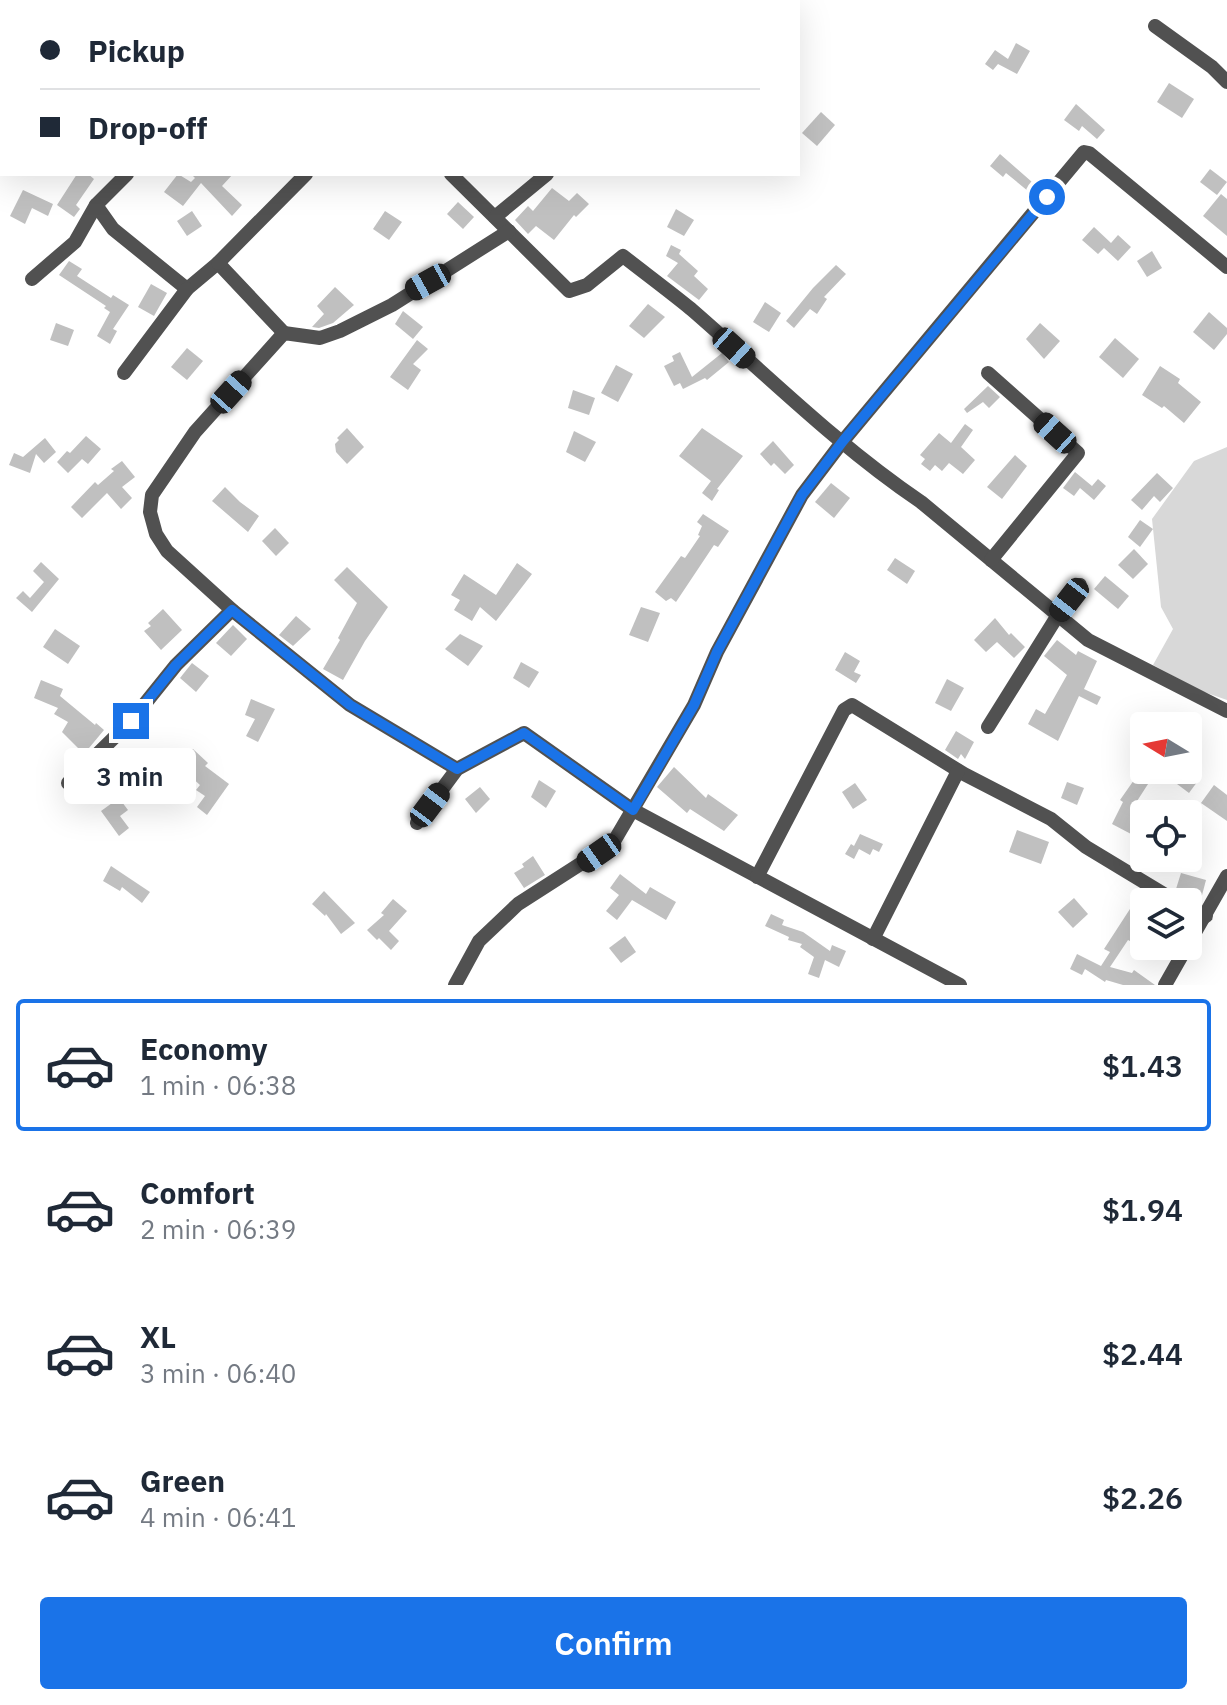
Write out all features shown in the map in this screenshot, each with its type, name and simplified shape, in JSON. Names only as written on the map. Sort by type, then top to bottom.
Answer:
[{"type":"street","points":[[1155,26],[1212,67],[1227,82]]},
{"type":"street","points":[[455,985],[479,941],[518,904],[613,843],[694,705],[717,652],[802,495],[843,441],[1084,152],[1227,267]]},
{"type":"street","points":[[32,279],[75,242],[96,205],[125,176]]},
{"type":"street","points":[[124,373],[187,289],[218,263],[304,176]]},
{"type":"street","points":[[453,176],[569,291],[587,285],[623,256],[689,308],[778,388],[1088,640],[1227,711]]},
{"type":"street","points":[[495,217],[545,176]]},
{"type":"street","points":[[96,205],[113,229],[187,289]]},
{"type":"street","points":[[218,263],[284,333],[320,338],[392,305],[509,231]]},
{"type":"street","points":[[284,333],[195,432],[152,495],[150,512],[156,534],[167,551],[232,610],[350,705],[457,769]]},
{"type":"street","points":[[988,373],[1078,453],[991,560]]},
{"type":"street","points":[[988,727],[1080,585]]},
{"type":"street","points":[[68,783],[131,721],[176,665],[232,610]]},
{"type":"street","points":[[757,877],[847,707],[852,705],[958,771],[1051,819],[1086,847],[1154,888]]},
{"type":"street","points":[[417,823],[457,769],[524,733],[633,810],[960,985]]},
{"type":"street","points":[[873,939],[958,771]]},
{"type":"street","points":[[1165,985],[1227,876]]},
{"type":"street","points":[[1202,914],[1206,916]]},
{"type":"shaded area","points":[[1227,447],[1227,700],[1201,691],[1153,665],[1173,629],[1161,607],[1152,519],[1194,461]]},
{"type":"building","points":[[1016,43],[1030,51],[1017,74],[998,64],[993,70],[985,64],[995,50],[1008,59]]},
{"type":"building","points":[[1169,83],[1194,99],[1182,118],[1157,102]]},
{"type":"building","points":[[1076,104],[1105,130],[1097,139],[1082,126],[1079,131],[1064,120]]},
{"type":"building","points":[[821,112],[835,125],[817,146],[802,133]]},
{"type":"building","points":[[1000,154],[1040,189],[1034,196],[1006,173],[1003,177],[990,166]]},
{"type":"building","points":[[1210,169],[1227,182],[1217,195],[1200,182]]},
{"type":"building","points":[[76,176],[94,179],[76,205],[80,209],[74,217],[57,205]]},
{"type":"building","points":[[176,176],[191,182],[195,178],[193,176],[231,176],[222,186],[242,205],[232,216],[201,183],[183,206],[164,192]]},
{"type":"building","points":[[552,188],[569,201],[577,193],[589,204],[576,217],[574,215],[554,240],[536,226],[528,234],[515,220],[528,206],[533,211]]},
{"type":"building","points":[[23,190],[53,204],[48,216],[32,208],[25,224],[10,216]]},
{"type":"building","points":[[1221,194],[1227,199],[1227,236],[1203,216]]},
{"type":"building","points":[[458,202],[474,217],[463,229],[447,214]]},
{"type":"building","points":[[676,209],[694,220],[684,236],[667,227]]},
{"type":"building","points":[[192,211],[202,226],[187,236],[177,221]]},
{"type":"building","points":[[385,211],[402,222],[389,240],[373,229]]},
{"type":"building","points":[[1094,227],[1111,243],[1118,235],[1131,247],[1118,261],[1104,248],[1098,254],[1082,240]]},
{"type":"building","points":[[671,245],[681,250],[679,254],[698,271],[694,276],[708,289],[699,300],[667,276],[678,263],[666,256]]},
{"type":"building","points":[[1152,251],[1162,268],[1147,277],[1137,261]]},
{"type":"building","points":[[69,261],[82,269],[77,276],[111,298],[113,295],[129,305],[113,329],[117,331],[110,344],[97,336],[110,312],[104,308],[106,306],[59,275]]},
{"type":"building","points":[[836,265],[846,274],[824,297],[827,299],[817,314],[810,309],[794,328],[786,321]]},
{"type":"building","points":[[151,284],[167,293],[154,316],[138,307]]},
{"type":"building","points":[[335,287],[354,305],[333,323],[312,327],[324,314],[317,306]]},
{"type":"building","points":[[765,302],[781,313],[769,332],[753,322]]},
{"type":"building","points":[[648,304],[665,317],[644,338],[629,326]]},
{"type":"building","points":[[403,311],[423,327],[413,339],[395,324]]},
{"type":"building","points":[[1209,312],[1227,328],[1227,334],[1214,350],[1193,332]]},
{"type":"building","points":[[56,323],[74,330],[68,346],[50,340]]},
{"type":"building","points":[[1040,323],[1060,341],[1044,359],[1026,339]]},
{"type":"building","points":[[1115,338],[1139,359],[1123,378],[1099,357]]},
{"type":"building","points":[[417,340],[428,349],[413,364],[421,370],[408,390],[390,377]]},
{"type":"building","points":[[187,348],[203,361],[187,380],[171,367]]},
{"type":"building","points":[[680,352],[692,377],[722,353],[729,362],[707,380],[705,378],[683,389],[680,383],[674,386],[664,366],[674,361],[672,356]]},
{"type":"building","points":[[616,365],[633,374],[618,402],[601,393]]},
{"type":"building","points":[[1160,366],[1180,379],[1178,383],[1201,402],[1184,423],[1164,406],[1162,408],[1142,395]]},
{"type":"building","points":[[988,386],[1000,397],[989,408],[983,402],[967,413],[964,409]]},
{"type":"building","points":[[573,390],[595,398],[589,415],[568,408]]},
{"type":"building","points":[[965,424],[973,430],[961,447],[975,460],[963,474],[949,463],[942,471],[935,465],[930,471],[921,464],[925,459],[920,455],[939,433],[951,443]]},
{"type":"building","points":[[347,428],[364,447],[347,464],[336,452],[335,444]]},
{"type":"building","points":[[702,428],[743,456],[717,489],[712,501],[702,493],[711,481],[679,456]]},
{"type":"building","points":[[574,431],[596,442],[585,462],[566,452]]},
{"type":"building","points":[[86,436],[101,449],[88,464],[82,459],[68,473],[57,462]]},
{"type":"building","points":[[45,438],[56,452],[44,463],[36,454],[30,473],[9,465],[14,453],[23,457]]},
{"type":"building","points":[[773,441],[794,465],[785,474],[774,463],[771,466],[760,454]]},
{"type":"building","points":[[1015,455],[1027,466],[1002,499],[987,487]]},
{"type":"building","points":[[122,461],[135,477],[122,487],[132,498],[121,509],[107,493],[82,518],[71,507],[95,482],[98,485]]},
{"type":"building","points":[[1075,472],[1092,486],[1098,479],[1106,486],[1094,500],[1080,488],[1074,496],[1063,488]]},
{"type":"building","points":[[1157,473],[1173,488],[1160,502],[1154,496],[1142,510],[1131,500]]},
{"type":"building","points":[[831,483],[850,498],[834,518],[815,502]]},
{"type":"building","points":[[225,487],[259,516],[248,532],[212,501]]},
{"type":"building","points":[[703,514],[729,531],[718,547],[714,545],[676,602],[671,598],[666,601],[655,592],[700,536],[702,526],[697,522]]},
{"type":"building","points":[[1140,520],[1153,529],[1140,547],[1128,537]]},
{"type":"building","points":[[275,528],[289,543],[276,556],[262,541]]},
{"type":"building","points":[[1134,549],[1148,564],[1133,579],[1118,565]]},
{"type":"building","points":[[895,558],[915,571],[907,584],[887,570]]},
{"type":"building","points":[[41,562],[59,579],[32,612],[16,598],[23,591],[30,598],[44,582],[33,571]]},
{"type":"building","points":[[517,563],[532,574],[496,621],[480,607],[472,621],[454,610],[460,600],[451,595],[464,574],[496,595]]},
{"type":"building","points":[[347,567],[388,607],[343,680],[323,669],[357,603],[334,580]]},
{"type":"building","points":[[1105,576],[1129,596],[1118,609],[1094,589]]},
{"type":"building","points":[[641,607],[660,613],[648,642],[629,635]]},
{"type":"building","points":[[163,609],[182,630],[161,650],[144,631]]},
{"type":"building","points":[[296,616],[311,629],[293,646],[279,635]]},
{"type":"building","points":[[995,618],[1009,635],[1011,633],[1025,647],[1014,658],[997,642],[986,652],[974,640]]},
{"type":"building","points":[[233,625],[247,639],[231,656],[216,643]]},
{"type":"building","points":[[55,629],[80,646],[68,664],[43,647]]},
{"type":"building","points":[[460,634],[483,646],[468,666],[445,649]]},
{"type":"building","points":[[1057,640],[1076,655],[1078,651],[1097,661],[1084,689],[1101,697],[1097,705],[1079,696],[1058,741],[1028,724],[1036,709],[1045,714],[1067,675],[1044,656]]},
{"type":"building","points":[[845,652],[860,661],[854,672],[861,675],[856,683],[835,670]]},
{"type":"building","points":[[521,662],[539,672],[529,688],[513,678]]},
{"type":"building","points":[[192,663],[209,676],[196,692],[180,678]]},
{"type":"building","points":[[947,679],[964,688],[951,711],[935,703]]},
{"type":"building","points":[[41,680],[63,689],[60,696],[104,730],[84,754],[62,732],[68,722],[54,714],[58,708],[34,698]]},
{"type":"building","points":[[251,699],[275,709],[258,742],[246,736],[255,719],[245,715]]},
{"type":"building","points":[[956,731],[974,742],[965,759],[961,754],[958,759],[945,750]]},
{"type":"building","points":[[193,749],[208,763],[205,766],[229,784],[207,815],[197,807],[205,796],[196,790],[200,785],[178,765]]},
{"type":"building","points":[[674,767],[706,798],[708,794],[738,815],[724,831],[690,809],[687,813],[657,787]]},
{"type":"building","points":[[539,780],[556,791],[546,808],[531,797]]},
{"type":"building","points":[[1067,782],[1084,788],[1077,805],[1061,798]]},
{"type":"building","points":[[855,783],[867,800],[853,809],[842,792]]},
{"type":"building","points":[[1131,784],[1148,784],[1138,800],[1130,800],[1130,833],[1112,824],[1123,802],[1120,800]]},
{"type":"building","points":[[1177,784],[1196,784],[1189,793]]},
{"type":"building","points":[[1214,785],[1227,795],[1227,821],[1202,804]]},
{"type":"building","points":[[480,787],[490,799],[476,813],[465,799]]},
{"type":"building","points":[[119,798],[128,810],[120,816],[129,828],[119,836],[101,811]]},
{"type":"building","points":[[1017,830],[1049,842],[1041,864],[1009,852]]},
{"type":"building","points":[[860,834],[883,844],[879,852],[873,849],[870,855],[859,849],[854,859],[845,854]]},
{"type":"building","points":[[533,856],[545,875],[524,888],[514,873]]},
{"type":"building","points":[[111,866],[150,892],[142,903],[122,887],[120,891],[103,881]]},
{"type":"building","points":[[1181,873],[1206,880],[1202,895],[1202,888],[1176,888]]},
{"type":"building","points":[[620,874],[646,894],[650,887],[676,902],[666,920],[632,900],[617,920],[606,911],[619,895],[610,888]]},
{"type":"building","points":[[324,891],[355,923],[341,934],[326,914],[312,904]]},
{"type":"building","points":[[1074,898],[1088,914],[1073,928],[1058,912]]},
{"type":"building","points":[[393,899],[407,911],[389,931],[399,941],[391,950],[367,930],[384,915],[381,913]]},
{"type":"building","points":[[1130,909],[1130,941],[1110,967],[1132,973],[1134,970],[1155,985],[1105,982],[1085,969],[1082,975],[1070,969],[1077,954],[1101,966],[1110,952],[1104,949]]},
{"type":"building","points":[[771,914],[784,920],[782,925],[803,932],[830,951],[832,945],[846,951],[839,967],[825,960],[819,978],[808,974],[814,957],[800,947],[802,944],[788,940],[789,937],[765,926]]},
{"type":"building","points":[[625,936],[636,952],[621,963],[609,948]]},
{"type":"route","points":[[131,721],[176,665],[232,610],[350,705],[457,769],[524,733],[633,810],[694,705],[717,652],[802,495],[843,441],[1047,197]]}]
